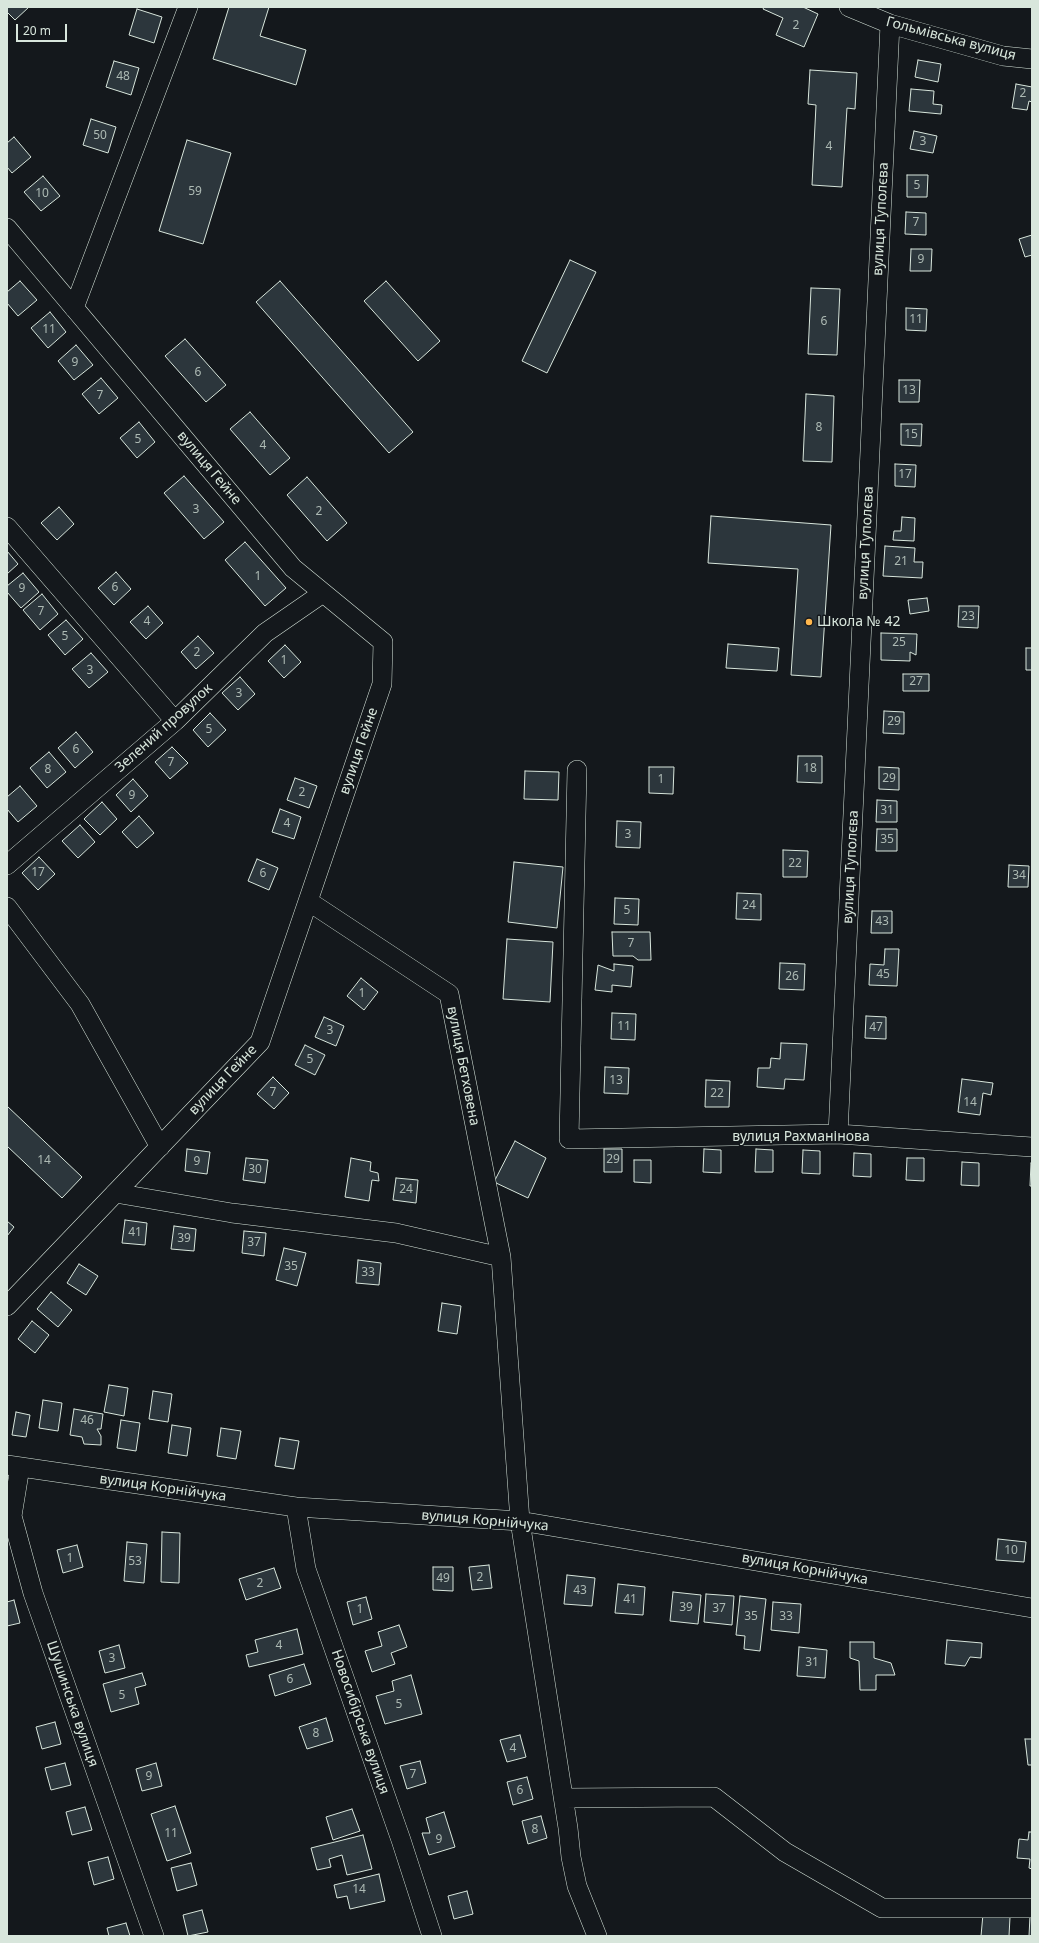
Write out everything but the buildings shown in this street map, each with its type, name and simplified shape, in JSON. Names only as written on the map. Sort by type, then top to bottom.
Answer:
[{"type":"street","points":[[74,308],[188,7]]},
{"type":"street","name":"Гольмівська вулиця","points":[[849,7],[890,24],[1003,56],[1032,60]]},
{"type":"street","name":"вулиця Туполєва","points":[[838,1134],[890,24]]},
{"type":"street","name":"вулиця Гейне","points":[[7,228],[293,568],[382,642],[382,684],[260,1042],[7,1306]]},
{"type":"street","points":[[7,527],[175,722]]},
{"type":"street","name":"Зелений провулок","points":[[7,865],[175,722],[265,633],[323,594]]},
{"type":"street","name":"вулиця Рахманінова","points":[[577,770],[569,1139],[838,1134],[1032,1148]]},
{"type":"street","name":"вулиця Бетховена","points":[[308,901],[449,994],[501,1257],[520,1521],[564,1798],[576,1886],[597,1936]]},
{"type":"street","points":[[7,908],[80,1004],[160,1147]]},
{"type":"street","points":[[115,1193],[232,1213],[396,1233],[501,1257]]},
{"type":"street","name":"вулиця Корнійчука","points":[[14,1466],[296,1507],[520,1521],[1032,1608]]},
{"type":"street","name":"Шушинська вулиця","points":[[14,1466],[12,1516],[33,1593],[154,1936]]},
{"type":"street","name":"Новосибірська вулиця","points":[[296,1507],[306,1569],[401,1840],[432,1936]]},
{"type":"street","points":[[564,1798],[714,1797],[786,1852],[882,1908],[1032,1908]]},
{"type":"place","name":"Школа № 42","points":[[809,622]]}]
